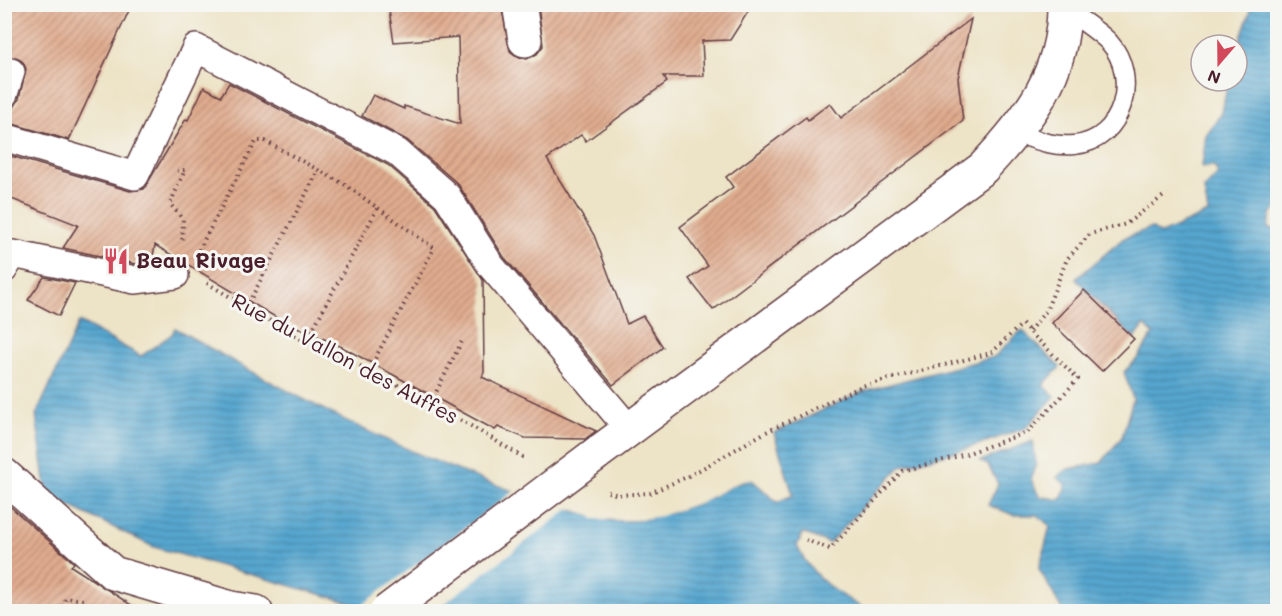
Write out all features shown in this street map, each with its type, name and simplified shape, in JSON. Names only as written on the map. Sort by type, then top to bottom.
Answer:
[{"type":"main road","points":[[519,4],[525,40]]},
{"type":"main road","points":[[386,612],[629,429],[983,168],[1016,133],[1035,108],[1051,77],[1059,45],[1064,6]]},
{"type":"main road","points":[[4,475],[112,573],[231,608],[256,612]]},
{"type":"street","points":[[4,137],[135,176],[196,48],[397,152],[447,195],[491,266],[629,429]]},
{"type":"street","points":[[4,269],[13,254],[135,280],[181,273]]},
{"type":"lane","points":[[1016,133],[1053,146],[1077,145],[1099,137],[1113,124],[1123,107],[1127,76],[1110,43],[1064,6]]},
{"type":"path","points":[[181,273],[199,250],[256,141],[265,141],[344,184],[434,248],[369,370]]},
{"type":"path","points":[[144,157],[170,171],[184,170],[170,204],[183,219],[181,273]]},
{"type":"path","points":[[246,308],[318,171]]},
{"type":"path","points":[[1029,331],[1046,311],[1067,259],[1090,234],[1126,225],[1165,195]]},
{"type":"path","points":[[306,342],[378,207]]},
{"type":"path","name":"Rue du Vallon des Auffes","points":[[181,273],[306,342],[369,370],[431,402],[511,452],[530,461]]},
{"type":"path","points":[[598,488],[618,495],[650,493],[688,476],[766,432],[862,386],[991,354],[1022,324],[1078,379],[1028,432],[966,454],[902,471],[830,549],[806,540]]},
{"type":"path","points":[[431,402],[462,341]]},
{"type":"water","points":[[1248,5],[1277,5],[1278,208],[1272,212],[1268,227],[1278,228],[1277,611],[1063,611],[1039,569],[1050,526],[1037,515],[1014,515],[988,505],[998,484],[988,465],[980,461],[1033,441],[1036,464],[1031,479],[1039,496],[1061,500],[1066,485],[1057,477],[1068,469],[1101,463],[1122,437],[1133,399],[1124,372],[1138,358],[1153,334],[1145,325],[1134,339],[1076,279],[1124,238],[1151,228],[1161,234],[1208,213],[1204,189],[1218,174],[1214,166],[1202,167],[1206,135],[1222,113],[1226,93],[1249,93],[1249,33],[1243,33],[1250,12]]},
{"type":"water","points":[[79,322],[141,356],[172,334],[175,328],[312,404],[407,449],[503,488],[584,514],[614,521],[653,517],[687,507],[739,483],[752,480],[777,502],[793,495],[774,433],[864,391],[994,357],[1022,330],[1060,367],[1043,385],[1055,396],[1026,428],[965,449],[901,466],[829,543],[803,533],[797,546],[811,568],[828,585],[870,612],[364,611],[355,604],[154,547],[47,495],[36,415]]},
{"type":"pier","points":[[750,477],[752,480],[741,481],[701,502],[661,516],[636,520],[593,519],[592,515],[636,517],[660,513],[700,499],[740,479]]},
{"type":"pier","points":[[517,489],[573,506],[434,611],[357,609]]},
{"type":"building","points":[[4,4],[132,4],[69,140],[6,122],[19,99],[26,69],[23,62],[16,57],[4,58]]},
{"type":"building","points":[[388,4],[501,4],[510,51],[518,57],[527,59],[537,54],[543,46],[538,4],[753,4],[730,40],[702,41],[704,76],[663,76],[667,82],[586,141],[581,135],[547,159],[594,235],[627,324],[643,316],[663,347],[613,385],[504,257],[458,184],[407,140],[362,116],[373,95],[404,109],[404,106],[460,124],[458,37],[394,42]]},
{"type":"building","points":[[971,19],[958,78],[963,121],[713,310],[689,279],[708,266],[680,227],[733,187],[726,177],[806,117],[808,120],[830,103],[841,118]]},
{"type":"building","points":[[229,83],[388,165],[435,206],[483,280],[484,372],[482,377],[596,431],[585,439],[525,438],[498,427],[495,430],[342,347],[277,318],[155,245],[152,262],[136,264],[63,248],[78,225],[4,196],[4,154],[130,191],[144,189],[186,119],[188,120],[204,87],[221,96]]},
{"type":"building","points":[[44,277],[75,283],[59,316],[28,300]]},
{"type":"building","points":[[1084,290],[1134,339],[1102,371],[1052,323]]},
{"type":"building","points":[[4,501],[74,563],[71,566],[142,612],[4,612]]},
{"type":"place","name":"Beau Rivage","points":[[116,261]]}]
